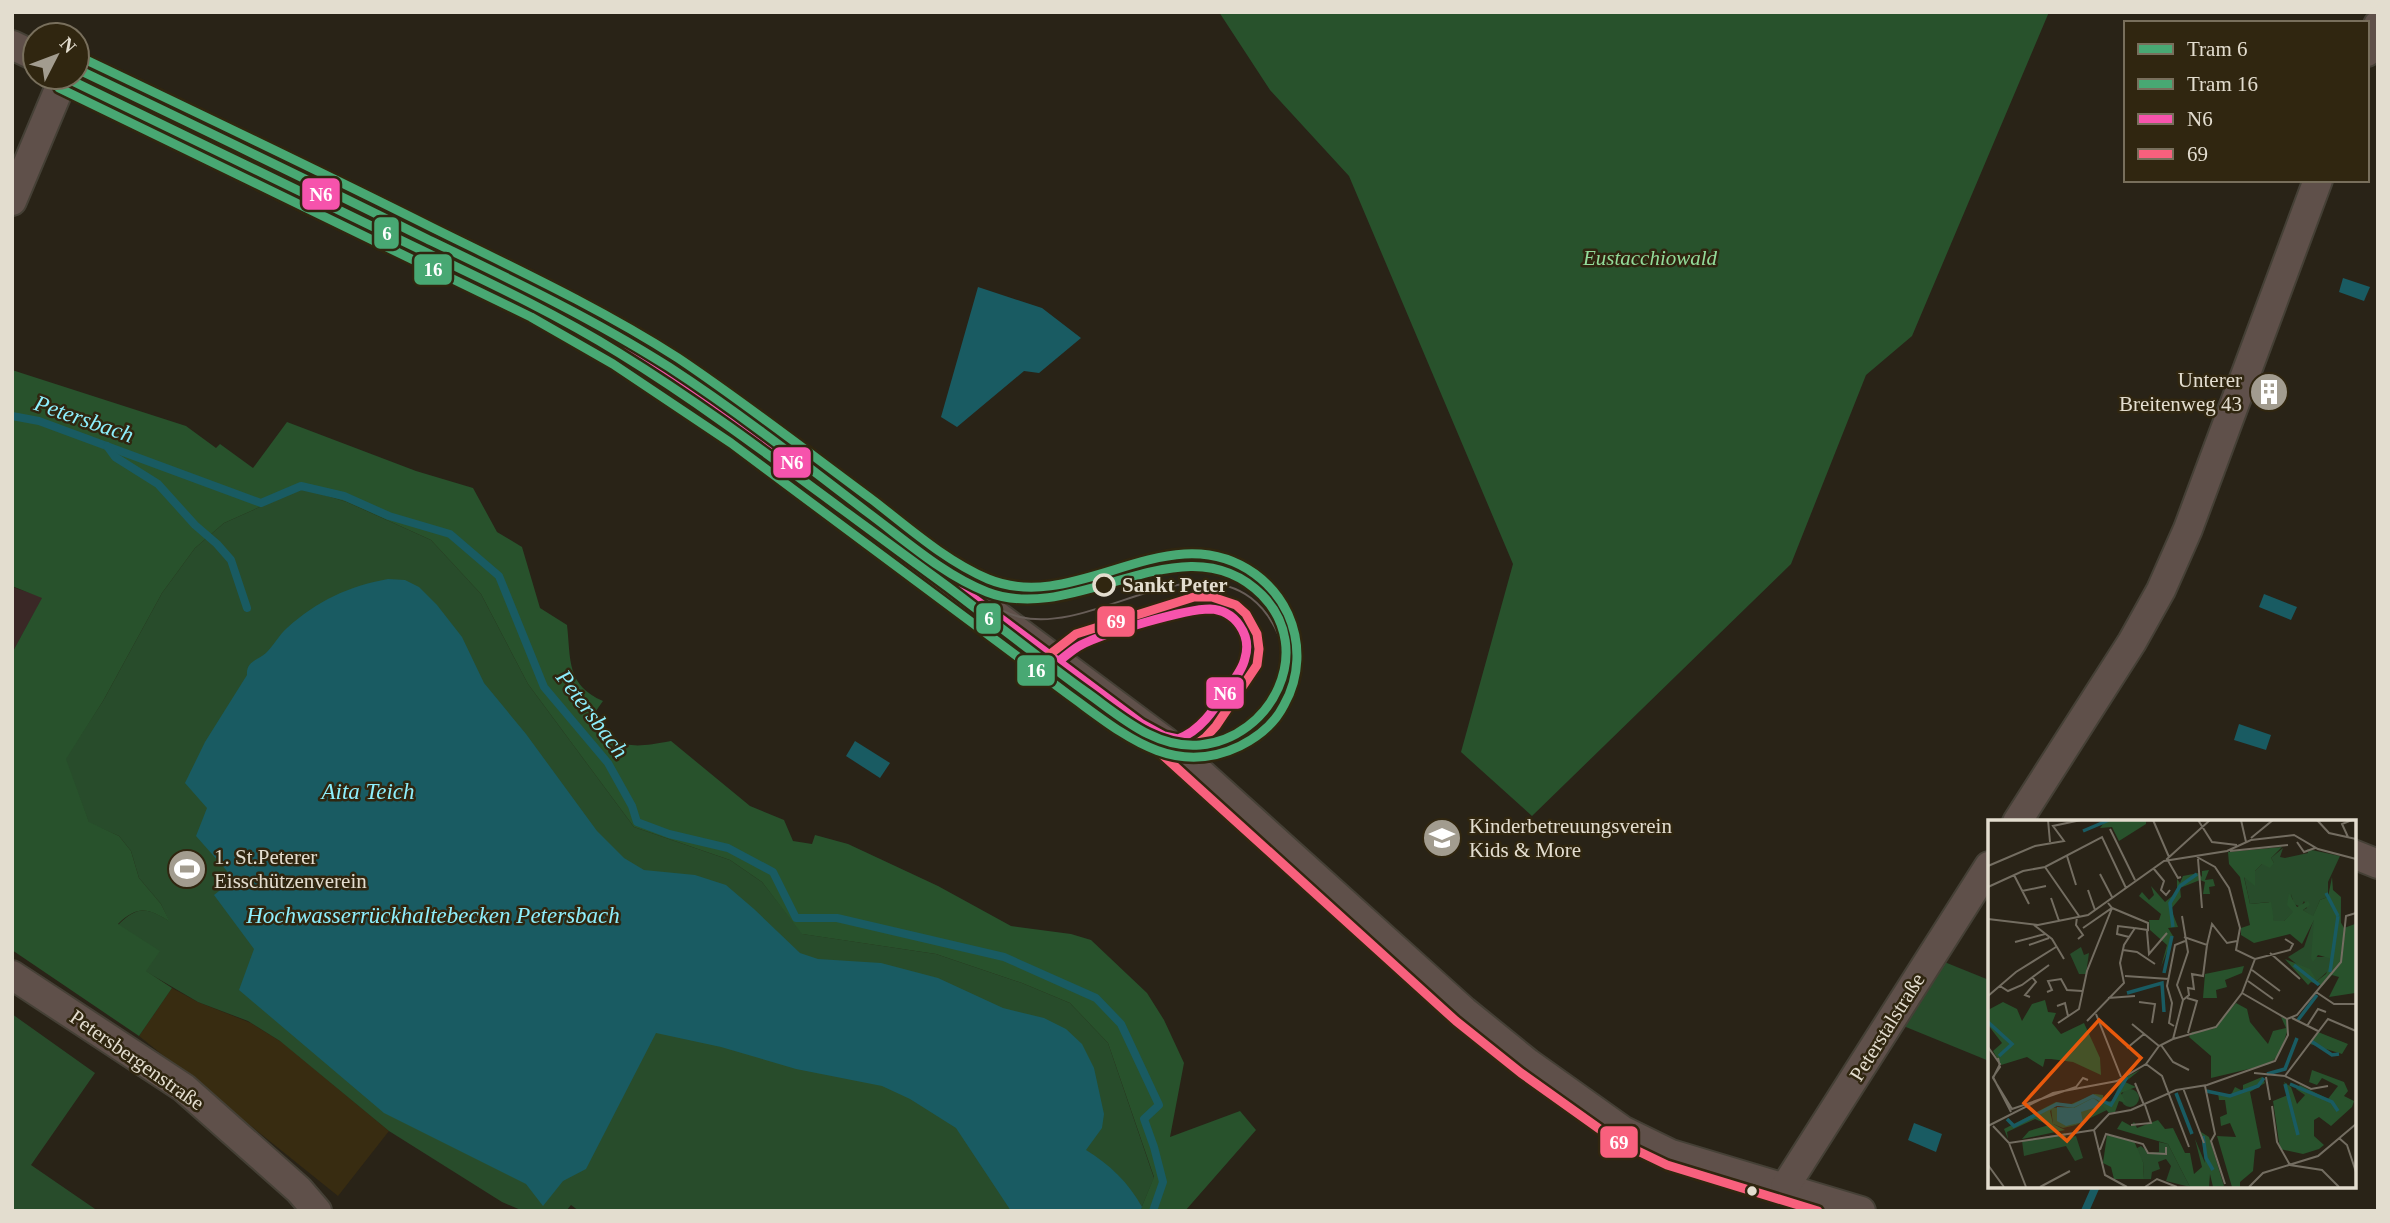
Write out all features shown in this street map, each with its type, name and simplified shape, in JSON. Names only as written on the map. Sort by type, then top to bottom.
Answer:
[{"type":"street","points":[[2369,47],[2378,25]]},
{"type":"street","points":[[91,82],[540,300],[666,373],[747,429],[1165,741],[1445,994],[1528,1063],[1622,1130],[1671,1154],[1861,1211]]},
{"type":"street","points":[[12,201],[58,91]]},
{"type":"street","points":[[2018,820],[2132,642],[2161,590],[2188,529],[2317,182]]},
{"type":"street","points":[[2355,855],[2378,864]]},
{"type":"street","name":"Peterstalstraße","points":[[1786,1187],[1988,868]]},
{"type":"street","name":"Petersbergenstraße","points":[[12,975],[184,1088],[299,1190],[317,1211]]},
{"type":"shaded area","points":[[12,587],[43,597],[12,653]]},
{"type":"shaded area","points":[[172,988],[198,1002],[251,1023],[283,1043],[389,1131],[338,1196],[139,1036]]},
{"type":"green space","name":"Eustacchiowald","points":[[1219,12],[2049,12],[1912,336],[1866,375],[1791,564],[1532,816],[1461,752],[1513,564],[1349,176],[1270,90]]},
{"type":"green space","points":[[12,370],[186,426],[216,448],[220,444],[253,468],[287,422],[416,471],[473,488],[497,532],[522,547],[540,608],[567,625],[570,660],[576,679],[591,695],[603,701],[588,722],[609,737],[626,744],[645,745],[671,741],[750,806],[784,820],[793,841],[812,844],[815,835],[848,844],[938,886],[1011,926],[1071,934],[1091,940],[1147,993],[1164,1020],[1184,1063],[1170,1137],[1240,1111],[1256,1130],[1185,1211],[1140,1211],[1154,1177],[1108,1043],[1070,1003],[1022,983],[936,954],[802,934],[762,882],[730,860],[634,827],[528,684],[481,594],[431,540],[347,502],[302,488],[224,523],[195,548],[162,593],[103,701],[66,759],[89,822],[119,836],[131,851],[139,878],[161,904],[170,922],[149,911],[137,911],[118,924],[160,951],[146,971],[172,988],[139,1036],[12,950],[12,653],[42,598],[12,586]]},
{"type":"green space","name":"Hochwasserrückhaltebecken Petersbach","points":[[302,488],[347,502],[431,540],[481,594],[528,684],[634,827],[730,860],[762,882],[803,934],[936,954],[1022,983],[1070,1003],[1108,1043],[1154,1178],[1140,1211],[579,1211],[571,1205],[566,1211],[523,1211],[502,1202],[389,1131],[280,1041],[248,1021],[198,1002],[145,971],[118,925],[131,914],[142,911],[154,913],[169,921],[161,904],[139,878],[131,851],[119,836],[89,823],[65,759],[103,701],[162,593],[195,548],[224,523]]},
{"type":"green space","points":[[1942,961],[1988,980],[1988,1061],[1901,1025]]},
{"type":"green space","points":[[12,1014],[95,1073],[31,1165],[98,1211],[12,1211]]},
{"type":"water","points":[[2343,278],[2370,287],[2364,301],[2339,292]]},
{"type":"water","points":[[978,287],[1042,308],[1081,338],[1039,373],[1024,371],[957,427],[941,417]]},
{"type":"water","name":"Hochwasserrückhaltebecken Petersbach","points":[[388,579],[405,580],[419,587],[437,605],[462,637],[484,683],[526,734],[597,831],[624,858],[644,870],[695,875],[726,885],[800,953],[818,959],[881,963],[938,978],[1003,1008],[1044,1018],[1066,1029],[1082,1044],[1094,1068],[1104,1114],[1102,1128],[1086,1150],[1103,1161],[1125,1182],[1142,1207],[1140,1211],[1011,1211],[956,1128],[910,1099],[882,1086],[796,1069],[721,1047],[656,1033],[586,1169],[563,1181],[543,1206],[526,1184],[384,1113],[239,990],[254,949],[214,895],[234,879],[196,836],[207,808],[185,783],[205,742],[247,675],[250,664],[266,653],[298,618],[322,602],[347,590]]},
{"type":"water","points":[[2264,594],[2297,607],[2291,620],[2259,607]]},
{"type":"water","points":[[2239,724],[2271,735],[2266,750],[2234,740]]},
{"type":"water","points":[[855,741],[890,763],[880,778],[846,756]]},
{"type":"water","points":[[1914,1123],[1942,1134],[1936,1152],[1908,1140]]},
{"type":"waterway","name":"Petersbach","points":[[12,416],[39,421],[261,503],[301,486],[344,496],[389,516],[450,534],[499,576],[544,687],[608,763],[632,806],[637,822],[669,834],[728,848],[773,872],[796,918],[837,918],[1004,957],[1096,998],[1121,1024],[1159,1105],[1144,1119],[1163,1182],[1153,1211]]},
{"type":"waterway","points":[[107,446],[115,457],[158,484],[231,560],[247,608]]},
{"type":"waterway","points":[[2085,1211],[2095,1188]]},
{"type":"tram line","name":"16","points":[[65,91],[531,317],[613,364],[731,443],[1128,737],[1170,754],[1192,757],[1215,755],[1240,746],[1259,734],[1271,724],[1284,705],[1296,672],[1295,637],[1282,602],[1255,574],[1223,558],[1190,554],[1156,558],[1056,585],[1022,587],[988,579],[943,554],[728,393],[678,358],[618,322],[389,206],[91,62]]},
{"type":"tram line","name":"6","points":[[91,76],[489,269],[610,332],[669,367],[720,402],[910,545],[970,585],[987,592],[1021,599],[1057,596],[1165,569],[1199,567],[1232,574],[1262,595],[1278,617],[1285,641],[1285,665],[1278,688],[1265,709],[1248,726],[1226,739],[1200,745],[1184,745],[1168,742],[1139,729],[733,429],[619,353],[505,290],[91,90]]},
{"type":"tram line","points":[[936,563],[986,601],[1020,617],[1048,619],[1077,614],[1168,587],[1197,583],[1225,585],[1251,598],[1271,620],[1279,636],[1284,662],[1280,685],[1270,705],[1254,722],[1235,735],[1212,742],[1188,744],[1164,740],[1118,714]]},
{"type":"transit line","name":"N6","points":[[91,82],[578,319],[666,373],[747,429],[1142,724],[1164,736],[1178,739],[1193,731],[1206,719],[1237,675],[1247,649],[1240,625],[1227,614],[1210,609],[1164,617],[1107,634],[1078,647],[1059,661]]},
{"type":"transit line","name":"69","points":[[1133,732],[1051,670],[1047,663],[1049,655],[1076,634],[1194,597],[1212,597],[1236,605],[1246,614],[1257,634],[1257,665],[1216,726],[1191,748]]},
{"type":"transit line","name":"69","points":[[1136,735],[1157,750],[1456,1021],[1521,1073],[1615,1140],[1667,1165],[1818,1211]]},
{"type":"place","name":"Unterer Breitenweg 43","points":[[2269,392]]},
{"type":"place","name":"Sankt Peter","points":[[1104,585]]},
{"type":"place","name":"Kinderbetreuungsverein Kids & More","points":[[1442,838]]},
{"type":"place","name":"1. St.Peterer Eisschützenverein","points":[[187,869]]},
{"type":"water label","name":"Aita Teich","points":[[368,791]]}]
